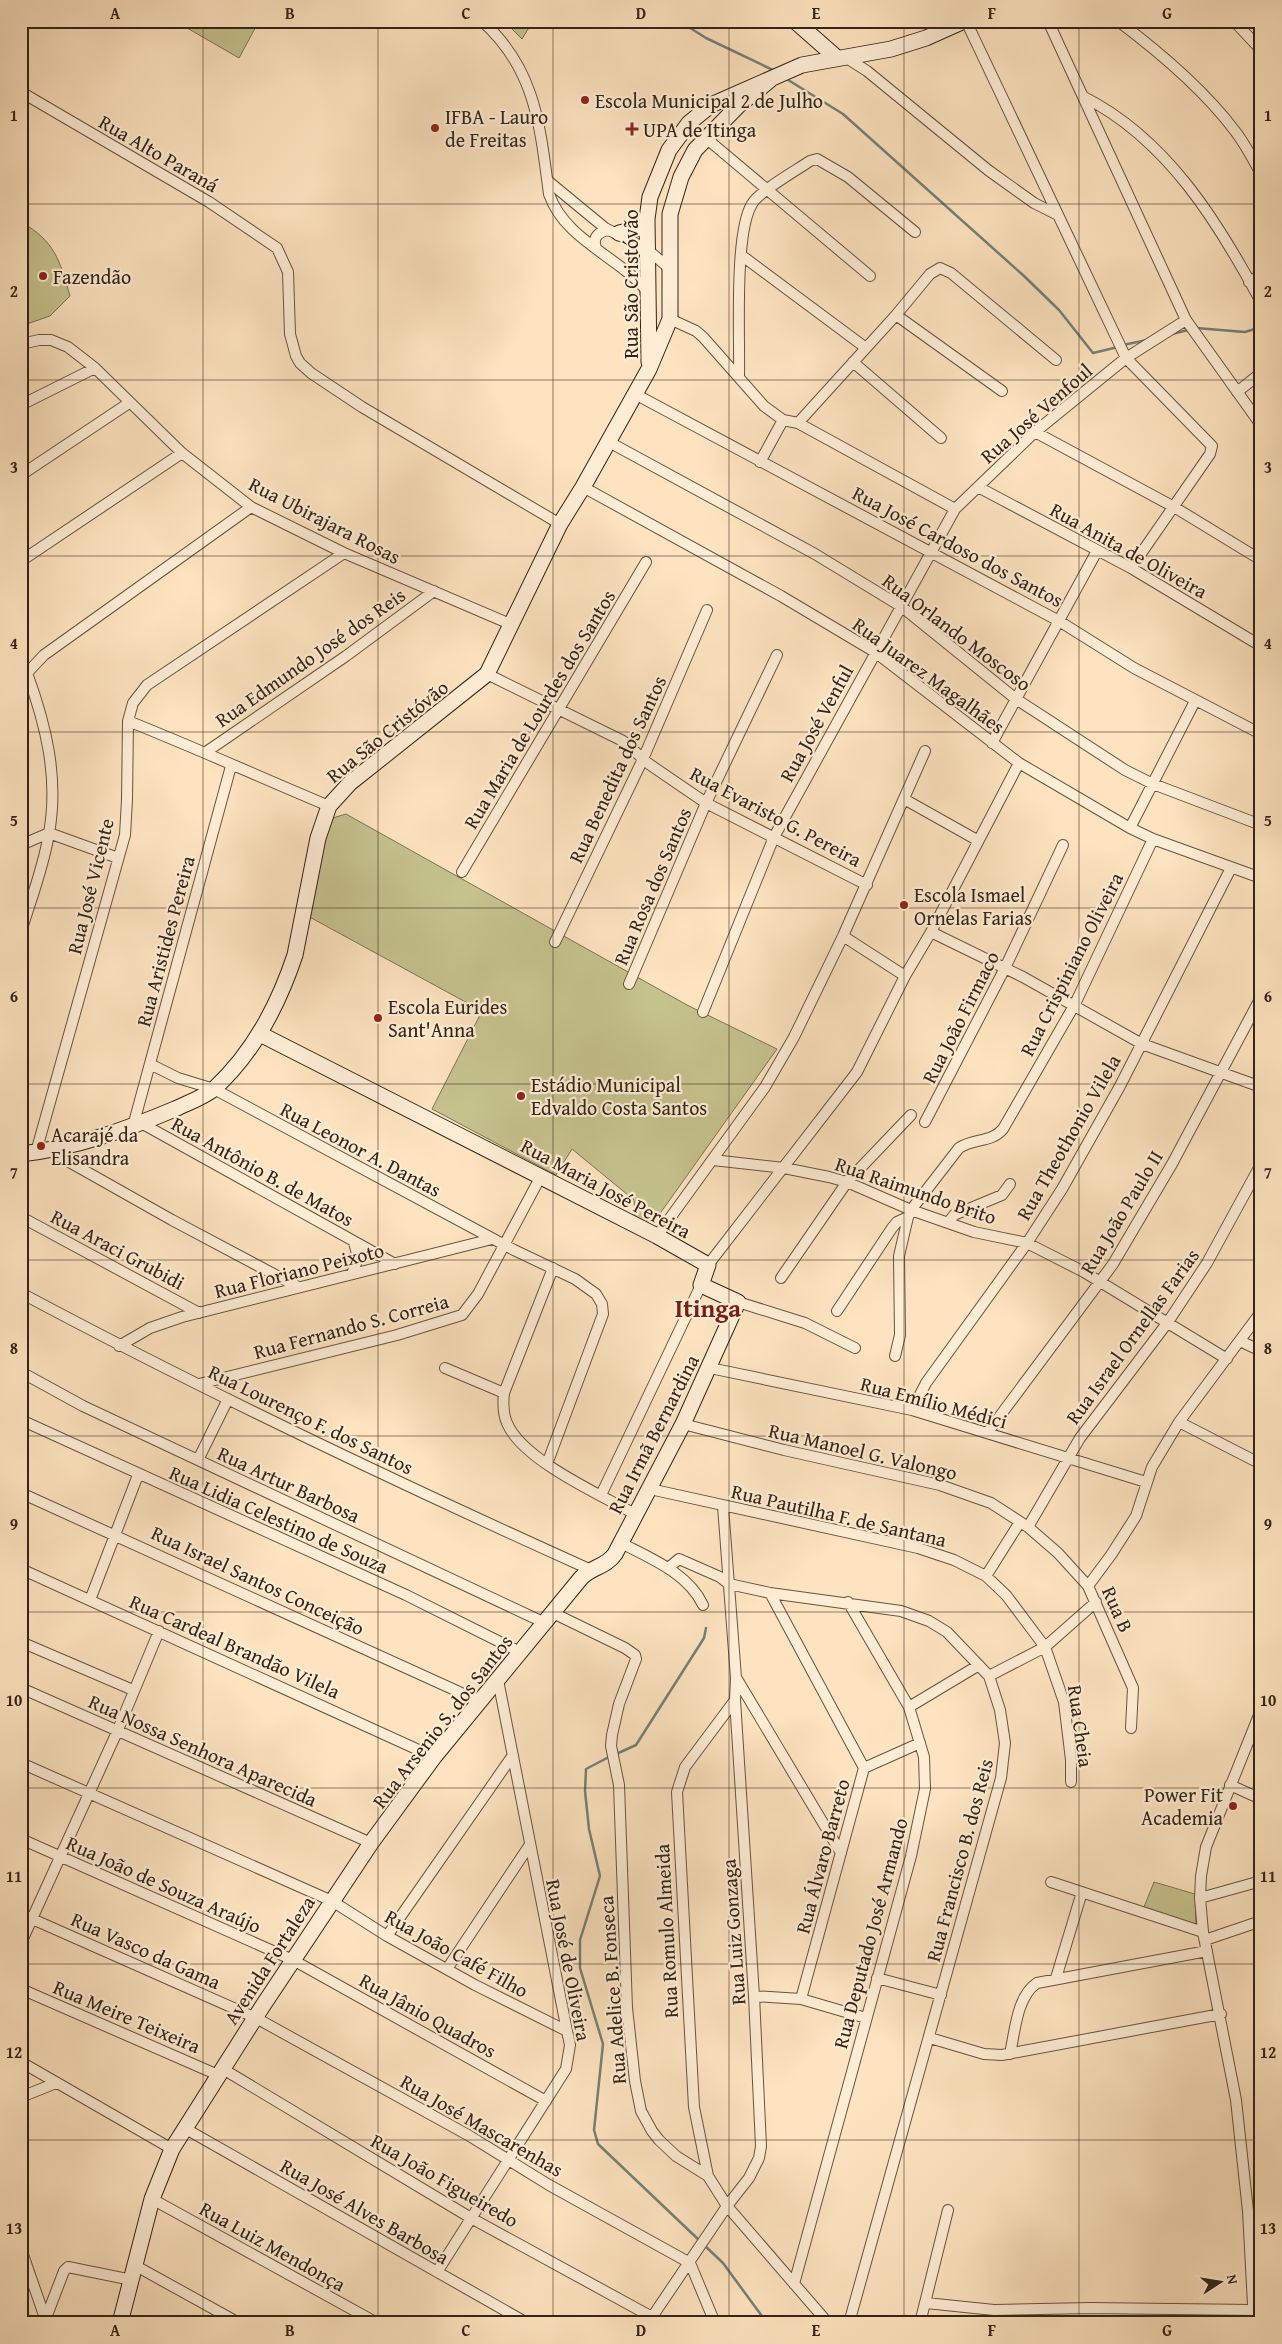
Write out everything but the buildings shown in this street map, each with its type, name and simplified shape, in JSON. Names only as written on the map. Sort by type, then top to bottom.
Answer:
[{"type":"main road","points":[[795,21],[841,57]]},
{"type":"main road","name":"Rua São Cristóvão","points":[[649,369],[647,219],[650,197],[669,150],[680,133],[704,110],[735,101],[770,80],[802,65],[907,44],[965,21]]},
{"type":"main road","name":"Rua São Cristóvão","points":[[35,1152],[137,1125],[214,1089],[260,1034],[296,955],[318,838],[329,806],[350,784],[487,674],[560,524],[609,442],[649,369],[670,320],[670,214],[673,199],[681,176],[696,150],[707,140],[735,101]]},
{"type":"main road","points":[[613,231],[636,229],[647,219]]},
{"type":"main road","points":[[648,319],[660,326],[670,320]]},
{"type":"main road","name":"Rua Maria José Pereira","points":[[260,1034],[657,1236],[708,1266]]},
{"type":"main road","points":[[708,1266],[700,1285],[738,1302]]},
{"type":"main road","name":"Rua Irmã Bernardina","points":[[589,1570],[612,1559],[621,1543],[684,1424],[738,1302]]},
{"type":"main road","name":"Rua Arsenio S. dos Santos","points":[[332,1901],[434,1756],[589,1570]]},
{"type":"main road","name":"Avenida Fortaleza","points":[[120,2323],[152,2199],[172,2149],[332,1901]]},
{"type":"street","points":[[482,21],[500,37],[526,78],[535,102],[554,208],[565,222],[586,242],[626,270],[648,292]]},
{"type":"street","points":[[965,21],[1126,358],[1212,446],[1210,454],[1132,568]]},
{"type":"street","points":[[1048,21],[1186,320],[1261,425]]},
{"type":"street","points":[[1118,21],[1159,55],[1214,107],[1240,138],[1261,174]]},
{"type":"street","points":[[1234,21],[1261,50]]},
{"type":"street","points":[[841,57],[867,71],[988,170],[1034,203],[1056,214]]},
{"type":"street","name":"Rua Alto Paraná","points":[[21,92],[209,202],[277,248],[288,272],[290,334],[296,356],[311,373],[362,407],[560,524]]},
{"type":"street","points":[[1084,97],[1127,123],[1172,167],[1212,220],[1261,302]]},
{"type":"street","points":[[707,140],[870,276]]},
{"type":"street","points":[[739,375],[741,255],[746,217],[751,204],[767,191],[817,158],[848,176],[915,232]]},
{"type":"street","points":[[548,181],[613,231],[648,250],[669,268]]},
{"type":"street","points":[[596,248],[595,240],[597,235],[613,231]]},
{"type":"street","points":[[741,255],[866,348]]},
{"type":"street","points":[[798,423],[896,315],[930,274],[940,268],[951,273],[1056,360]]},
{"type":"street","points":[[1250,282],[1261,275]]},
{"type":"street","points":[[896,315],[1002,391]]},
{"type":"street","points":[[670,320],[696,331],[739,375],[764,406],[783,420],[798,423],[955,508]]},
{"type":"street","name":"Rua José Venfoul","points":[[902,607],[955,508],[1035,432],[1126,358],[1186,320]]},
{"type":"street","name":"Rua Ubirajara Rosas","points":[[21,344],[39,340],[61,343],[95,368],[129,404],[182,453],[251,507],[344,553],[510,624]]},
{"type":"street","points":[[853,362],[942,438]]},
{"type":"street","points":[[21,405],[95,368]]},
{"type":"street","points":[[1237,392],[1261,373]]},
{"type":"street","name":"Rua José Cardoso dos Santos","points":[[636,394],[1059,621],[1134,668],[1261,734]]},
{"type":"street","points":[[21,475],[129,404]]},
{"type":"street","points":[[760,462],[783,420]]},
{"type":"street","points":[[1035,432],[1174,508],[1261,560]]},
{"type":"street","name":"Rua Orlando Moscoso","points":[[609,442],[815,554],[902,607],[1016,699],[1125,770],[1153,784],[1261,825]]},
{"type":"street","points":[[21,561],[182,453]]},
{"type":"street","name":"Rua Juarez Magalhães","points":[[583,487],[781,596],[875,652],[1019,763],[1130,828],[1153,839],[1261,878]]},
{"type":"street","name":"Rua Anita de Oliveira","points":[[978,487],[1132,568],[1261,646]]},
{"type":"street","points":[[21,684],[24,672],[44,655],[251,507]]},
{"type":"street","points":[[992,743],[1097,551]]},
{"type":"street","name":"Rua José Vicente","points":[[35,1152],[127,823],[128,721],[133,703],[147,684],[344,553]]},
{"type":"street","name":"Rua Maria de Lourdes dos Santos","points":[[462,872],[560,710],[646,562]]},
{"type":"street","name":"Rua Edmundo José dos Reis","points":[[206,752],[346,656],[434,591]]},
{"type":"street","name":"Rua José Venful","points":[[703,1012],[774,836],[875,652],[902,607]]},
{"type":"street","name":"Rua Benedita dos Santos","points":[[555,942],[643,759],[707,610]]},
{"type":"street","name":"Rua Rosa dos Santos","points":[[629,984],[706,802],[777,655]]},
{"type":"street","points":[[21,932],[49,834],[54,789],[51,762],[38,705],[24,672]]},
{"type":"street","name":"Rua Evaristo G. Pereira","points":[[487,674],[623,741],[643,759],[706,802],[867,885]]},
{"type":"street","points":[[1130,828],[1195,701]]},
{"type":"street","points":[[128,721],[206,752],[231,766],[329,806]]},
{"type":"street","points":[[657,1236],[713,1160],[781,1061],[867,885],[925,751]]},
{"type":"street","points":[[708,1266],[857,1072],[905,976],[931,932],[977,840],[1019,763]]},
{"type":"street","name":"Rua Aristides Pereira","points":[[137,1125],[150,1064],[231,766]]},
{"type":"street","points":[[904,799],[977,840]]},
{"type":"street","points":[[21,844],[49,834],[118,858]]},
{"type":"street","name":"Rua Crispiniano Oliveira","points":[[909,1213],[959,1148],[968,1143],[990,1140],[1003,1129],[1075,1004],[1153,839]]},
{"type":"street","name":"Rua João Firmaco","points":[[925,1122],[1005,968],[1063,846]]},
{"type":"street","name":"Rua Theothonio Vilela","points":[[912,1410],[926,1383],[1027,1244],[1062,1189],[1142,1044],[1231,868]]},
{"type":"street","points":[[931,932],[1075,1004],[1142,1044],[1261,1087]]},
{"type":"street","points":[[843,936],[905,976]]},
{"type":"street","name":"Rua João Paulo II","points":[[988,1432],[1100,1282],[1172,1164],[1261,997]]},
{"type":"street","name":"Rua Leonor A. Dantas","points":[[150,1064],[178,1078],[214,1089],[492,1239],[575,1279],[596,1294],[602,1304],[603,1314],[546,1464]]},
{"type":"street","points":[[780,1278],[847,1182],[911,1115]]},
{"type":"street","name":"Rua Antônio B. de Matos","points":[[137,1125],[395,1264]]},
{"type":"street","points":[[35,1152],[172,1220],[298,1287]]},
{"type":"street","name":"Rua Raimundo Brito","points":[[713,1160],[784,1168],[847,1182],[909,1213],[983,1234],[1027,1244],[1100,1282],[1227,1359]]},
{"type":"street","name":"Rua Israel Ornellas Farias","points":[[986,1576],[1024,1524],[1044,1502],[1067,1459],[1114,1391],[1168,1322],[1207,1263],[1261,1164]]},
{"type":"street","name":"Rua Fernando S. Correia","points":[[199,1384],[454,1319],[468,1310],[541,1176]]},
{"type":"street","points":[[948,1223],[954,1214],[1002,1195],[1010,1184]]},
{"type":"street","points":[[837,1310],[892,1228],[909,1213]]},
{"type":"street","points":[[895,1356],[900,1326],[899,1256],[909,1213]]},
{"type":"street","name":"Rua Araci Grubidi","points":[[21,1217],[199,1313]]},
{"type":"street","name":"Rua Floriano Peixoto","points":[[119,1346],[150,1328],[199,1313],[492,1239]]},
{"type":"street","points":[[352,1274],[358,1258],[354,1242]]},
{"type":"street","points":[[553,1268],[504,1393],[504,1414],[507,1424],[527,1450],[546,1464],[635,1514]]},
{"type":"street","points":[[601,1495],[700,1285]]},
{"type":"street","name":"Rua Lourenço F. dos Santos","points":[[21,1293],[119,1346],[589,1570]]},
{"type":"street","points":[[738,1302],[805,1323],[855,1348]]},
{"type":"street","points":[[1088,1586],[1112,1555],[1136,1516],[1146,1482],[1157,1458],[1179,1422],[1261,1312]]},
{"type":"street","points":[[1240,1342],[1261,1351]]},
{"type":"street","points":[[445,1368],[504,1393]]},
{"type":"street","name":"Rua Emílio Médici","points":[[710,1368],[912,1410],[1146,1482]]},
{"type":"street","name":"Rua Artur Barbosa","points":[[21,1372],[82,1406],[198,1460],[549,1618],[625,1648],[635,1655]]},
{"type":"street","points":[[198,1460],[228,1399]]},
{"type":"street","name":"Rua Lidia Celestino de Souza","points":[[21,1420],[138,1475],[406,1595],[520,1652]]},
{"type":"street","points":[[1179,1422],[1261,1464]]},
{"type":"street","name":"Rua Manoel G. Valongo","points":[[684,1424],[775,1448],[940,1485],[990,1503],[1024,1524]]},
{"type":"street","points":[[90,1600],[138,1475]]},
{"type":"street","name":"Rua Pautilha F. de Santana","points":[[650,1489],[918,1548],[954,1560],[986,1576],[1006,1595],[1045,1647]]},
{"type":"street","name":"Rua Israel Santos Conceição","points":[[21,1493],[115,1534],[479,1701]]},
{"type":"street","name":"Rua Luiz Gonzaga","points":[[650,2320],[754,2169],[761,2146],[754,1996],[735,1700],[736,1678],[723,1506]]},
{"type":"street","name":"Rua B","points":[[1024,1524],[1058,1553],[1088,1586],[1133,1688],[1130,1728]]},
{"type":"street","points":[[621,1543],[668,1568],[694,1592],[703,1605]]},
{"type":"street","name":"Rua Francisco B. dos Reis","points":[[668,1568],[678,1560],[682,1560],[720,1576],[729,1584],[770,1593],[848,1602],[900,1611],[929,1621],[948,1632],[989,1676],[1003,1729],[1004,1754],[1001,1778],[850,2323]]},
{"type":"street","name":"Rua Cardeal Brandão Vilela","points":[[21,1569],[434,1756]]},
{"type":"street","name":"Rua Álvaro Barreto","points":[[770,1593],[864,1768],[801,1999]]},
{"type":"street","name":"Rua Deputado José Armando","points":[[794,2284],[921,1810],[925,1771],[920,1743],[909,1707],[848,1602]]},
{"type":"street","points":[[989,1676],[1024,1660],[1045,1647],[1096,1602]]},
{"type":"street","points":[[21,1943],[116,1732],[159,1631]]},
{"type":"street","points":[[21,1642],[133,1690]]},
{"type":"street","name":"Rua Cheia","points":[[1045,1647],[1064,1702],[1071,1760],[1071,1782]]},
{"type":"street","name":"Rua Adelice B. Fonseca","points":[[635,1655],[634,1665],[616,1716],[611,1740],[619,1785],[627,2008],[637,2094],[646,2122],[655,2136],[676,2156],[708,2176],[727,2206],[828,2323]]},
{"type":"street","points":[[909,1707],[979,1664]]},
{"type":"street","points":[[736,1678],[841,1853]]},
{"type":"street","name":"Rua José de Oliveira","points":[[437,2272],[546,2101],[568,2062],[570,2046],[529,1846],[498,1680]]},
{"type":"street","name":"Rua Nossa Senhora Aparecida","points":[[21,1688],[116,1732],[371,1843]]},
{"type":"street","name":"Rua Romulo Almeida","points":[[708,2176],[694,2107],[677,1792],[685,1767],[735,1700]]},
{"type":"street","points":[[1254,2323],[1256,2245],[1236,2100],[1221,2014],[1204,1936],[1200,1898],[1201,1876],[1206,1847],[1230,1785],[1258,1724],[1261,1710]]},
{"type":"street","points":[[864,1768],[920,1743]]},
{"type":"street","points":[[387,1936],[513,1755]]},
{"type":"street","name":"Avenida Fortaleza","points":[[21,1762],[332,1901]]},
{"type":"street","points":[[1230,1785],[1261,1799]]},
{"type":"street","name":"Rua João de Souza Araújo","points":[[21,1839],[293,1960]]},
{"type":"street","points":[[447,1969],[529,1846]]},
{"type":"street","points":[[1200,1898],[1261,1881]]},
{"type":"street","points":[[1051,1882],[1204,1936],[1261,1921]]},
{"type":"street","points":[[1056,1978],[1082,1892]]},
{"type":"street","name":"Rua João Café Filho","points":[[332,1901],[387,1936],[447,1969],[567,2030]]},
{"type":"street","name":"Rua Vasco da Gama","points":[[21,1914],[256,2018]]},
{"type":"street","points":[[1010,2054],[1022,2002],[1027,1992],[1038,1983],[1056,1978],[1208,1951]]},
{"type":"street","name":"Rua Jânio Quadros","points":[[293,1960],[546,2101]]},
{"type":"street","points":[[877,1978],[941,1995]]},
{"type":"street","name":"Rua Meire Teixeira","points":[[21,1989],[221,2072]]},
{"type":"street","points":[[754,1996],[801,1999],[866,2018]]},
{"type":"street","points":[[930,2038],[984,2054],[1010,2054],[1221,2014]]},
{"type":"street","name":"Rua José Mascarenhas","points":[[256,2018],[510,2159],[557,2190],[690,2263]]},
{"type":"street","points":[[21,2062],[172,2149]]},
{"type":"street","name":"Rua João Figueiredo","points":[[221,2072],[650,2320]]},
{"type":"street","points":[[21,2097],[56,2083]]},
{"type":"street","name":"Rua José Alves Barbosa","points":[[186,2130],[527,2323]]},
{"type":"street","name":"Rua Luiz Mendonça","points":[[152,2199],[377,2323]]},
{"type":"street","points":[[920,2323],[948,2210]]},
{"type":"street","points":[[21,2249],[45,2320]]},
{"type":"street","points":[[690,2263],[716,2323]]},
{"type":"street","points":[[45,2320],[64,2271],[68,2267],[134,2273],[239,2323]]},
{"type":"street","points":[[926,2303],[994,2310],[1090,2308],[1254,2310]]},
{"type":"shaded area","points":[[175,21],[259,21],[239,58]]},
{"type":"shaded area","points":[[504,21],[533,21],[522,39]]},
{"type":"shaded area","name":"Fazendão","points":[[21,222],[42,237],[49,245],[59,262],[70,296],[50,316],[21,326]]},
{"type":"shaded area","points":[[346,814],[687,1005],[777,1049],[654,1222],[635,1218],[634,1200],[572,1149],[556,1175],[432,1109],[482,1011],[304,914],[323,821]]},
{"type":"shaded area","points":[[1154,1882],[1195,1894],[1196,1925],[1144,1907]]},
{"type":"shaded area","points":[[1256,2249],[1261,2249],[1261,2323],[1258,2323]]},
{"type":"waterway","points":[[679,21],[706,38],[775,71]]},
{"type":"waterway","points":[[785,78],[843,114],[1024,276],[1059,310],[1093,353],[1118,347]]},
{"type":"waterway","points":[[1196,328],[1245,332],[1261,327]]},
{"type":"waterway","points":[[1172,334],[1188,330]]},
{"type":"waterway","points":[[1123,345],[1147,340]]},
{"type":"waterway","points":[[614,1755],[636,1745],[704,1638],[706,1628]]},
{"type":"waterway","points":[[609,1757],[586,1769],[585,1791],[589,1829],[600,1876],[580,1940],[580,1968],[603,2044],[594,2130],[598,2144],[700,2241]]},
{"type":"waterway","points":[[704,2245],[723,2263],[767,2323]]},
{"type":"place","name":"Escola Municipal 2 de Julho","points":[[585,100]]},
{"type":"place","name":"IFBA - Lauro de Freitas","points":[[435,128]]},
{"type":"place","name":"UPA de Itinga","points":[[632,129]]},
{"type":"place","name":"Fazendão","points":[[43,276]]},
{"type":"place","name":"Escola Ismael Ornelas Farias","points":[[904,905]]},
{"type":"place","name":"Escola Eurides Sant'Anna","points":[[378,1018]]},
{"type":"place","name":"Estádio Municipal Edvaldo Costa Santos","points":[[521,1096]]},
{"type":"place","name":"Acarajé da Elisandra","points":[[41,1146]]},
{"type":"place","name":"Power Fit Academia","points":[[1233,1806]]},
{"type":"district","name":"Itinga","points":[[708,1308]]}]
